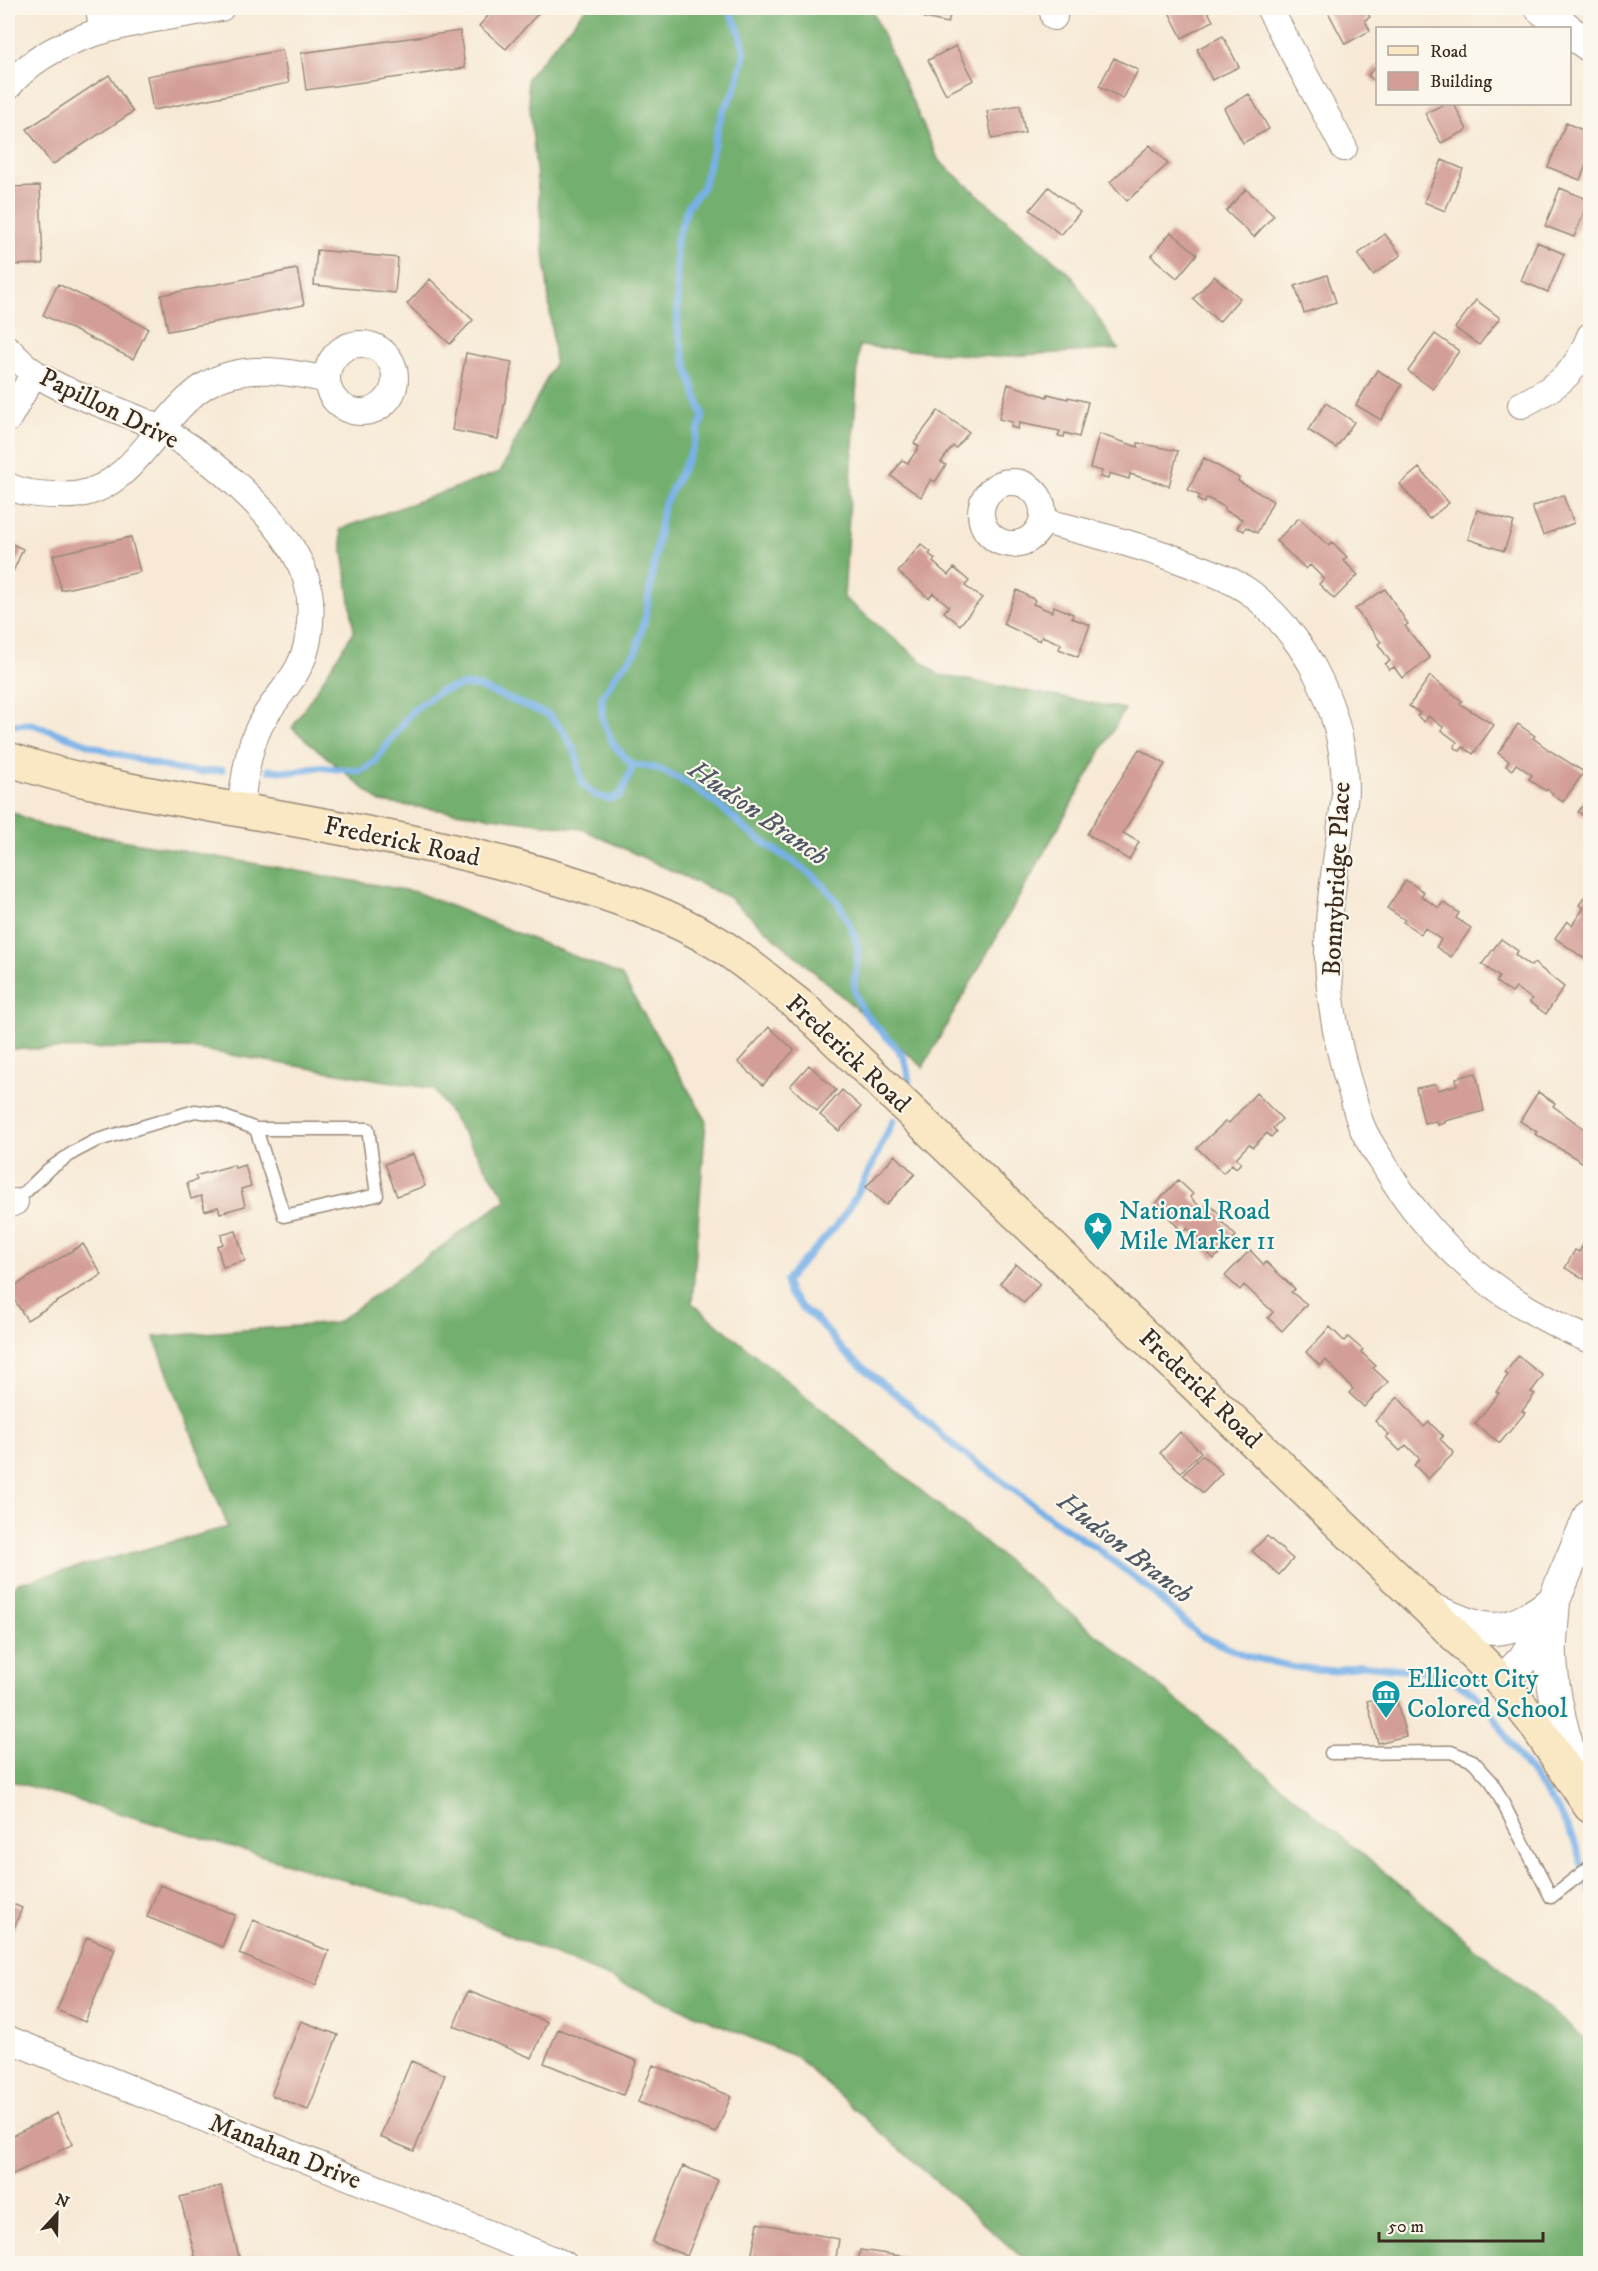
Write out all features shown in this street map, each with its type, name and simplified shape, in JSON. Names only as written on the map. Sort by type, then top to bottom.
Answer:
[{"type":"main road","name":"Frederick Road","points":[[8,759],[121,789],[427,845],[533,871],[619,898],[676,922],[717,943],[804,1009],[1426,1607],[1502,1682],[1590,1804]]},
{"type":"street","points":[[8,87],[35,61],[100,19],[221,8]]},
{"type":"street","points":[[1269,8],[1344,148]]},
{"type":"street","points":[[1541,8],[1565,27]]},
{"type":"street","points":[[1571,33],[1590,46]]},
{"type":"street","points":[[1521,405],[1551,389],[1574,367],[1589,341]]},
{"type":"street","name":"Papillon Drive","points":[[8,349],[34,373],[60,387],[160,430],[201,456],[254,502],[278,529],[302,567],[309,590],[311,614],[308,642],[300,668],[265,716],[254,739],[247,763],[240,810]]},
{"type":"street","points":[[8,486],[44,495],[81,494],[111,482],[134,461],[185,402],[207,385],[229,376],[254,370],[292,372],[327,380]]},
{"type":"street","points":[[8,419],[34,373]]},
{"type":"street","name":"Bonnybridge Place","points":[[1043,521],[1163,554],[1215,573],[1250,593],[1282,622],[1304,652],[1327,692],[1339,734],[1345,790],[1330,909],[1329,961],[1334,1014],[1345,1072],[1363,1130],[1398,1189],[1443,1244],[1508,1296],[1528,1309],[1590,1340]]},
{"type":"street","points":[[1502,1682],[1524,1659],[1541,1631],[1590,1515]]},
{"type":"street","points":[[1426,1607],[1475,1627],[1494,1629],[1512,1628],[1554,1601]]},
{"type":"street","points":[[1554,1601],[1551,1657],[1554,1688],[1565,1743],[1590,1804]]},
{"type":"street","name":"Manahan Drive","points":[[8,2039],[564,2264]]},
{"type":"lane","points":[[11,1203],[48,1170],[95,1141],[195,1111],[217,1114],[256,1129],[368,1129],[377,1195],[284,1216],[256,1129]]},
{"type":"lane","points":[[1331,1753],[1451,1752],[1473,1761],[1492,1782],[1551,1897],[1590,1867]]},
{"type":"green space","points":[[586,8],[871,8],[939,161],[1071,275],[1118,349],[995,357],[859,346],[844,598],[939,675],[1125,709],[923,1067],[728,897],[582,829],[380,802],[292,728],[354,631],[340,529],[500,472],[555,362],[527,78]]},
{"type":"green space","points":[[8,810],[43,826],[416,892],[621,975],[706,1120],[692,1303],[1189,1710],[1590,2043],[1590,2263],[1038,2263],[1018,2254],[796,2057],[464,1916],[8,1780],[8,1590],[18,1583],[228,1527],[154,1337],[336,1323],[507,1199],[434,1089],[189,1048],[8,1049]]},
{"type":"building","points":[[495,8],[543,8],[506,49],[479,26]]},
{"type":"building","points":[[926,8],[952,8],[948,23],[924,18]]},
{"type":"building","points":[[1178,8],[1206,8],[1213,21],[1182,38],[1169,12]]},
{"type":"building","points":[[1365,8],[1370,17],[1365,20],[1370,31],[1345,44],[1327,10]]},
{"type":"building","points":[[460,31],[465,68],[306,90],[301,53]]},
{"type":"building","points":[[1223,36],[1239,67],[1212,80],[1197,49]]},
{"type":"building","points":[[956,46],[974,80],[946,94],[928,60]]},
{"type":"building","points":[[282,50],[289,83],[153,110],[147,76]]},
{"type":"building","points":[[1114,58],[1138,70],[1123,99],[1099,86]]},
{"type":"building","points":[[1376,67],[1376,82],[1368,75]]},
{"type":"building","points":[[109,75],[133,112],[52,165],[27,129]]},
{"type":"building","points":[[1249,94],[1269,129],[1243,143],[1224,108]]},
{"type":"building","points":[[1020,105],[1025,133],[992,139],[987,111]]},
{"type":"building","points":[[1443,105],[1454,105],[1467,130],[1441,143],[1425,113]]},
{"type":"building","points":[[1566,123],[1590,133],[1590,155],[1580,180],[1548,167]]},
{"type":"building","points":[[1150,145],[1168,164],[1127,201],[1110,182]]},
{"type":"building","points":[[1442,160],[1463,169],[1445,211],[1424,202]]},
{"type":"building","points":[[40,186],[43,264],[8,265],[8,187]]},
{"type":"building","points":[[1049,187],[1080,212],[1061,235],[1030,210]]},
{"type":"building","points":[[1560,188],[1589,200],[1574,237],[1545,226]]},
{"type":"building","points":[[1246,189],[1274,215],[1254,237],[1226,211]]},
{"type":"building","points":[[1171,232],[1197,254],[1177,278],[1151,256]]},
{"type":"building","points":[[1385,234],[1401,255],[1373,275],[1358,254]]},
{"type":"building","points":[[1537,242],[1564,254],[1548,292],[1521,281]]},
{"type":"building","points":[[317,250],[398,258],[395,293],[314,285]]},
{"type":"building","points":[[297,269],[304,305],[168,331],[161,295]]},
{"type":"building","points":[[1327,275],[1336,302],[1304,313],[1295,286]]},
{"type":"building","points":[[1214,276],[1240,298],[1219,322],[1193,299]]},
{"type":"building","points":[[430,279],[473,320],[450,344],[407,304]]},
{"type":"building","points":[[58,284],[148,328],[133,359],[43,315]]},
{"type":"building","points":[[1476,300],[1500,318],[1479,345],[1455,328]]},
{"type":"building","points":[[1435,334],[1459,351],[1433,389],[1408,371]]},
{"type":"building","points":[[466,353],[512,362],[498,439],[452,430]]},
{"type":"building","points":[[1377,370],[1402,385],[1381,420],[1356,405]]},
{"type":"building","points":[[1008,384],[1047,397],[1048,394],[1088,402],[1079,437],[1065,433],[1064,437],[1058,436],[1060,431],[1019,423],[1018,429],[1011,427],[1012,422],[999,419]]},
{"type":"building","points":[[1326,403],[1354,422],[1336,448],[1308,430]]},
{"type":"building","points":[[938,411],[969,432],[956,448],[953,446],[941,462],[946,465],[935,482],[931,479],[921,497],[891,476],[902,460],[908,463],[919,447],[914,443]]},
{"type":"building","points":[[1099,434],[1138,447],[1138,443],[1178,451],[1169,486],[1130,474],[1129,479],[1109,473],[1108,479],[1100,477],[1102,471],[1090,468]]},
{"type":"building","points":[[1204,458],[1273,501],[1257,533],[1246,527],[1244,531],[1237,528],[1242,519],[1207,498],[1204,503],[1198,500],[1200,496],[1188,490]]},
{"type":"building","points":[[1419,468],[1449,503],[1429,519],[1400,484]]},
{"type":"building","points":[[1563,495],[1574,523],[1543,535],[1532,507]]},
{"type":"building","points":[[1477,510],[1514,522],[1504,551],[1468,539]]},
{"type":"building","points":[[1299,518],[1329,546],[1332,542],[1347,557],[1343,560],[1358,575],[1334,599],[1319,584],[1324,579],[1310,565],[1306,569],[1276,541]]},
{"type":"building","points":[[131,537],[140,572],[61,590],[53,555]]},
{"type":"building","points":[[8,542],[23,549],[8,583]]},
{"type":"building","points":[[921,544],[931,552],[929,554],[935,559],[933,562],[948,575],[954,568],[969,581],[965,586],[982,598],[960,625],[944,612],[949,606],[933,593],[929,598],[898,572]]},
{"type":"building","points":[[1385,589],[1408,624],[1405,626],[1430,658],[1402,678],[1394,667],[1389,670],[1385,664],[1390,661],[1378,644],[1381,642],[1355,609]]},
{"type":"building","points":[[1017,590],[1035,600],[1033,604],[1052,612],[1054,606],[1073,614],[1072,618],[1090,625],[1078,657],[1059,649],[1061,644],[1042,636],[1040,641],[1003,624]]},
{"type":"building","points":[[1430,676],[1462,701],[1460,704],[1494,725],[1473,754],[1463,747],[1460,751],[1454,747],[1457,742],[1441,730],[1443,727],[1428,716],[1424,722],[1417,716],[1420,713],[1409,706]]},
{"type":"building","points":[[1518,724],[1549,750],[1584,772],[1563,802],[1552,795],[1553,793],[1529,779],[1532,775],[1516,764],[1512,770],[1506,766],[1509,761],[1498,753]]},
{"type":"building","points":[[1139,749],[1165,764],[1123,833],[1139,842],[1129,860],[1087,834]]},
{"type":"building","points":[[1590,795],[1590,819],[1578,812]]},
{"type":"building","points":[[1406,880],[1424,892],[1421,896],[1439,908],[1443,902],[1459,913],[1456,918],[1471,928],[1451,957],[1436,947],[1441,940],[1425,928],[1421,934],[1387,908]]},
{"type":"building","points":[[1590,889],[1590,951],[1585,959],[1555,938],[1567,921],[1572,925],[1584,908],[1579,905]]},
{"type":"building","points":[[1501,939],[1518,951],[1515,955],[1531,966],[1534,963],[1564,987],[1546,1014],[1529,1002],[1532,999],[1516,988],[1512,993],[1496,982],[1499,977],[1482,964]]},
{"type":"building","points":[[769,1027],[794,1050],[763,1085],[738,1062]]},
{"type":"building","points":[[809,1065],[836,1090],[817,1111],[790,1086]]},
{"type":"building","points":[[1476,1073],[1484,1111],[1438,1125],[1437,1121],[1424,1123],[1416,1088],[1436,1084],[1438,1090],[1457,1085],[1456,1078]]},
{"type":"building","points":[[842,1090],[861,1107],[839,1131],[820,1115]]},
{"type":"building","points":[[1538,1092],[1555,1103],[1553,1106],[1586,1130],[1590,1122],[1590,1160],[1587,1165],[1535,1134],[1537,1132],[1520,1121]]},
{"type":"building","points":[[1256,1093],[1282,1119],[1273,1128],[1276,1132],[1271,1137],[1267,1133],[1253,1147],[1249,1144],[1236,1158],[1241,1163],[1236,1168],[1232,1164],[1223,1173],[1197,1148],[1226,1121],[1229,1123]]},
{"type":"building","points":[[413,1154],[425,1186],[397,1196],[385,1164]]},
{"type":"building","points":[[895,1155],[915,1174],[886,1205],[866,1187]]},
{"type":"building","points":[[234,1165],[235,1168],[245,1165],[251,1186],[241,1189],[245,1206],[220,1213],[218,1207],[205,1211],[201,1196],[191,1199],[187,1183],[197,1180],[195,1176]]},
{"type":"building","points":[[1178,1180],[1193,1194],[1190,1197],[1204,1211],[1210,1205],[1225,1219],[1222,1222],[1236,1236],[1214,1259],[1199,1245],[1202,1242],[1187,1228],[1183,1233],[1156,1203]]},
{"type":"building","points":[[1590,1221],[1590,1282],[1565,1268],[1575,1250],[1579,1252],[1589,1235],[1584,1232]]},
{"type":"building","points":[[236,1231],[245,1261],[223,1267],[217,1246],[223,1244],[221,1235]]},
{"type":"building","points":[[83,1244],[102,1275],[27,1320],[8,1290]]},
{"type":"building","points":[[1250,1250],[1264,1265],[1266,1262],[1295,1289],[1291,1292],[1307,1304],[1282,1331],[1268,1318],[1273,1312],[1244,1285],[1240,1290],[1225,1276]]},
{"type":"building","points":[[1016,1264],[1040,1284],[1024,1303],[1000,1283]]},
{"type":"building","points":[[1330,1327],[1344,1341],[1348,1337],[1363,1350],[1361,1352],[1376,1366],[1373,1368],[1388,1382],[1364,1407],[1349,1393],[1353,1389],[1326,1360],[1320,1366],[1306,1352]]},
{"type":"building","points":[[1518,1356],[1543,1376],[1531,1392],[1535,1394],[1522,1411],[1525,1413],[1500,1443],[1475,1424],[1499,1393],[1496,1392],[1508,1375],[1505,1373]]},
{"type":"building","points":[[1398,1397],[1424,1427],[1429,1422],[1443,1436],[1440,1439],[1454,1453],[1428,1479],[1414,1465],[1420,1459],[1406,1445],[1400,1451],[1375,1421]]},
{"type":"building","points":[[1180,1432],[1201,1452],[1181,1472],[1160,1453]]},
{"type":"building","points":[[1202,1455],[1222,1473],[1203,1493],[1183,1475]]},
{"type":"building","points":[[1267,1536],[1293,1559],[1279,1575],[1252,1551]]},
{"type":"building","name":"Ellicott City Colored School","points":[[1395,1694],[1406,1736],[1378,1743],[1367,1701]]},
{"type":"building","points":[[160,1885],[235,1915],[222,1947],[147,1917]]},
{"type":"building","points":[[8,1902],[22,1908],[8,1943]]},
{"type":"building","points":[[253,1920],[329,1951],[316,1985],[239,1954]]},
{"type":"building","points":[[87,1937],[115,1949],[85,2022],[57,2010]]},
{"type":"building","points":[[468,1991],[547,2022],[532,2058],[454,2026]]},
{"type":"building","points":[[301,2021],[338,2035],[308,2110],[271,2095]]},
{"type":"building","points":[[558,2029],[637,2061],[623,2095],[544,2063]]},
{"type":"building","points":[[411,2061],[445,2075],[414,2151],[380,2137]]},
{"type":"building","points":[[653,2065],[731,2096],[716,2133],[638,2102]]},
{"type":"building","points":[[57,2113],[73,2144],[8,2177],[8,2138]]},
{"type":"building","points":[[683,2166],[718,2180],[687,2256],[652,2242]]},
{"type":"building","points":[[221,2186],[241,2264],[197,2264],[180,2197]]},
{"type":"building","points":[[758,2223],[839,2239],[835,2264],[779,2264],[751,2258]]},
{"type":"building","points":[[860,2250],[941,2262],[941,2264],[858,2264]]},
{"type":"waterway","points":[[633,766],[613,744],[602,717],[602,697],[617,673],[636,652],[646,614],[663,507],[693,448],[703,416],[687,368],[678,331],[676,242],[688,206],[703,187],[722,113],[735,90],[745,52],[738,28],[728,8]]},
{"type":"waterway","name":"Hudson Branch","points":[[269,770],[294,772],[316,767],[360,771],[373,764],[413,710],[440,691],[464,685],[479,687],[549,715],[564,732],[576,754],[582,783],[595,795],[608,799],[620,796],[633,766],[645,766],[670,774],[709,798],[750,833],[825,886],[843,911],[857,945],[854,986],[857,999],[866,1015],[904,1058],[909,1082]]},
{"type":"waterway","name":"Hudson Branch","points":[[8,725],[32,724],[110,752],[178,770],[201,772],[222,770]]},
{"type":"waterway","name":"Hudson Branch","points":[[893,1121],[849,1208],[835,1227],[786,1281],[789,1293],[801,1307],[822,1325],[845,1353],[910,1406],[955,1447],[1052,1519],[1099,1550],[1149,1589],[1199,1635],[1247,1656],[1294,1667],[1333,1671],[1361,1665],[1422,1671],[1449,1678],[1474,1693],[1492,1713],[1516,1753],[1559,1811],[1574,1840],[1590,1890]]},
{"type":"place","name":"National Road Mile Marker 11","points":[[1098,1252]]},
{"type":"place","name":"Ellicott City Colored School","points":[[1386,1720]]}]
